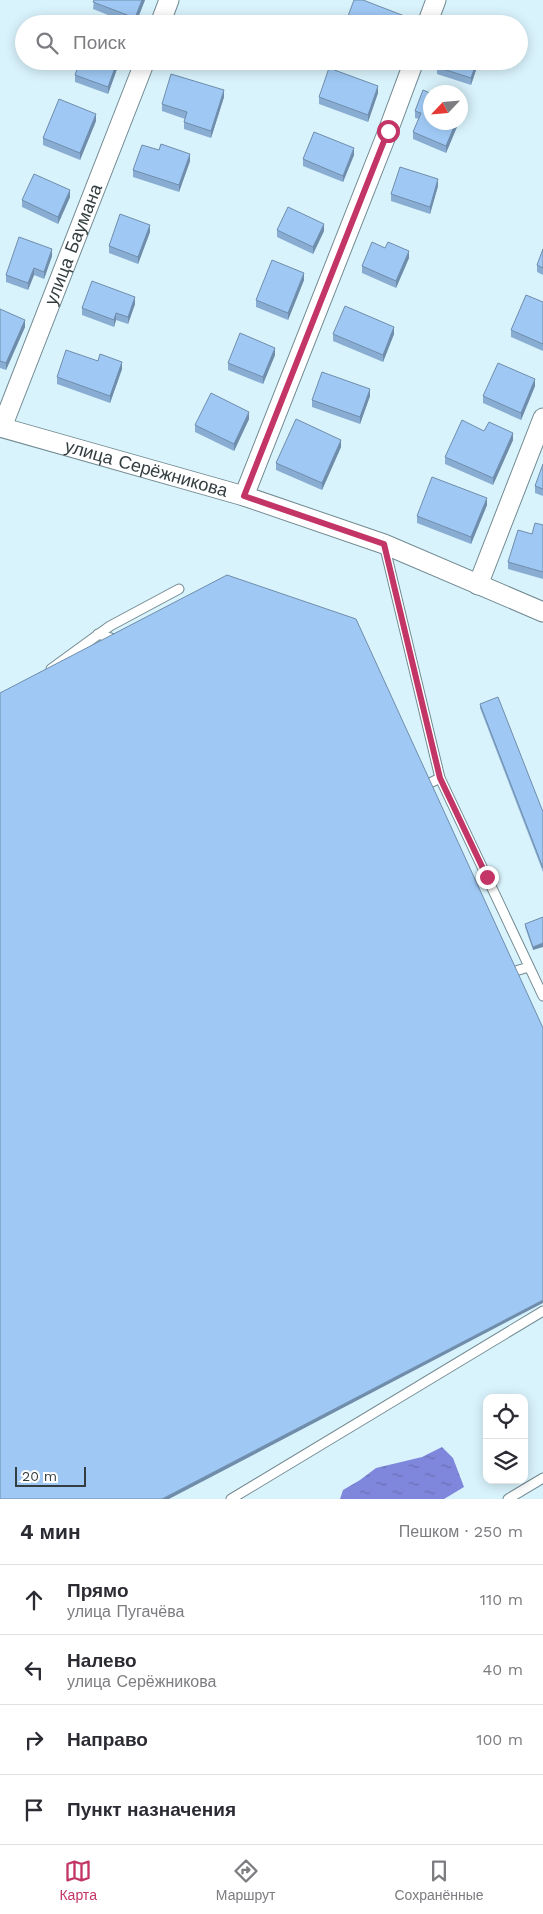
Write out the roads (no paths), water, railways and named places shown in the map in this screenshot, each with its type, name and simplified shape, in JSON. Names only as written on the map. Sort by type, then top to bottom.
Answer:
[{"type":"street","points":[[163,15],[169,0]]},
{"type":"street","points":[[431,15],[436,0]]},
{"type":"street","name":"улица Баумана","points":[[1,427],[141,70]]},
{"type":"street","points":[[244,496],[411,70]]},
{"type":"street","points":[[478,585],[543,418]]},
{"type":"street","name":"улица Серёжникова","points":[[1,427],[244,496],[384,544],[543,612]]},
{"type":"lane","points":[[384,544],[440,778],[482,879],[543,996]]},
{"type":"lane","points":[[46,673],[110,626],[178,589]]},
{"type":"lane","points":[[98,634],[125,643]]},
{"type":"lane","points":[[414,791],[440,778]]},
{"type":"lane","points":[[496,977],[529,966]]},
{"type":"lane","points":[[231,1499],[543,1311]]},
{"type":"lane","points":[[508,1499],[543,1478]]},
{"type":"water","points":[[442,1447],[453,1458],[464,1487],[444,1499],[340,1499],[343,1490],[376,1468],[422,1457]]}]
